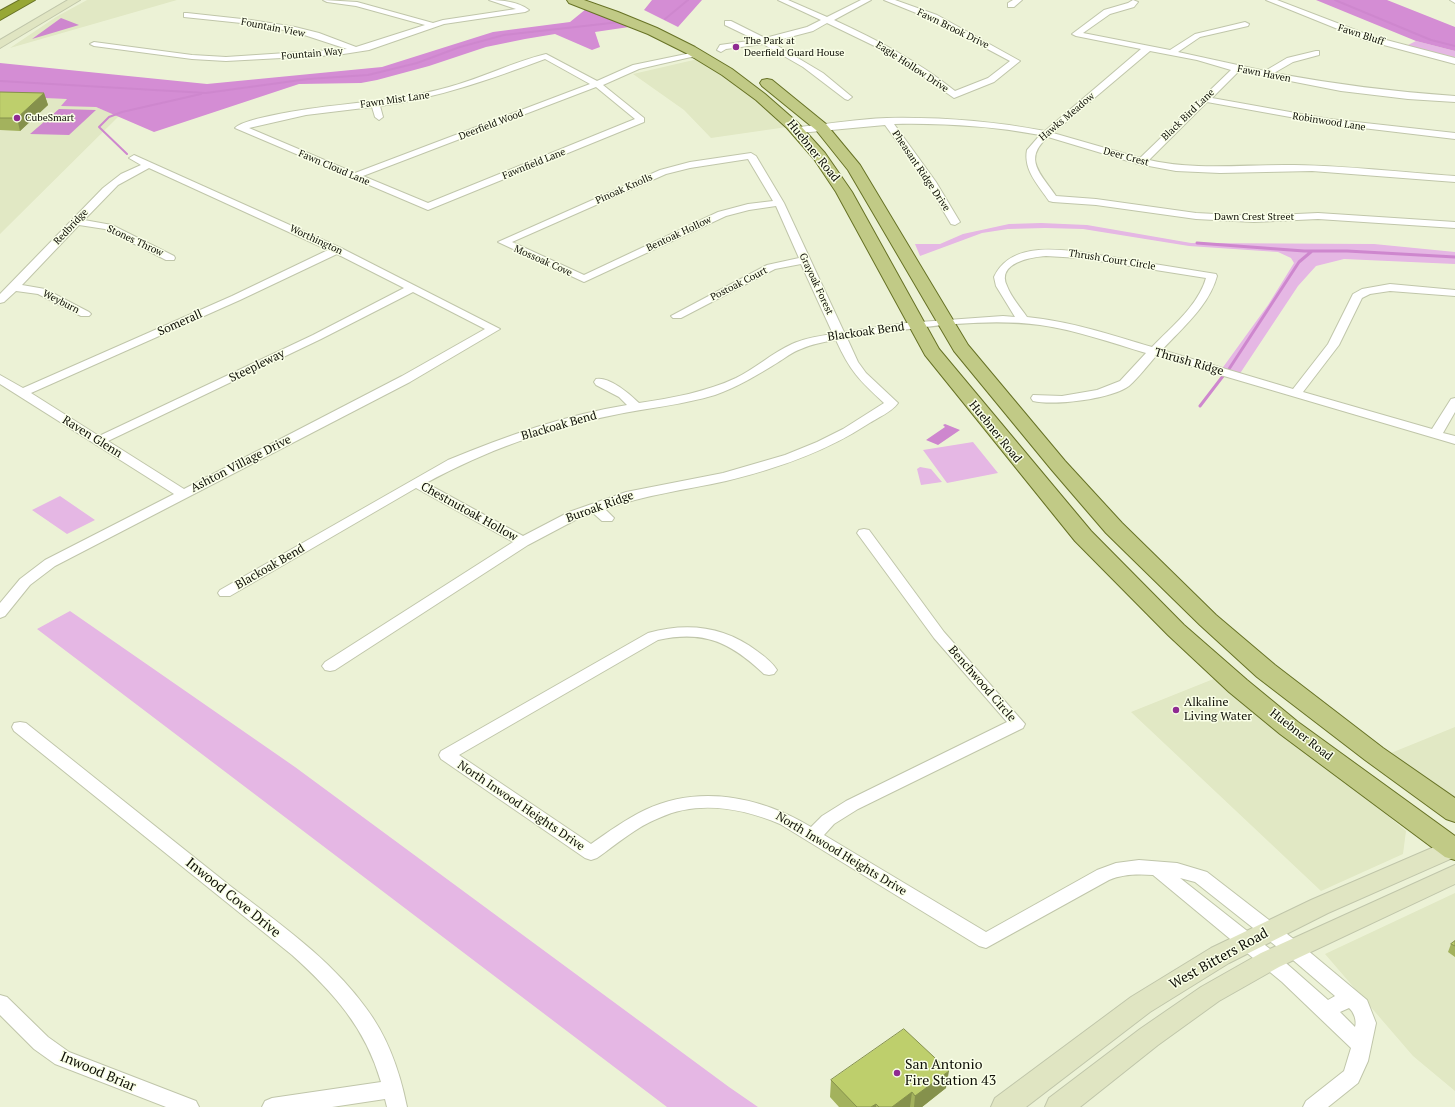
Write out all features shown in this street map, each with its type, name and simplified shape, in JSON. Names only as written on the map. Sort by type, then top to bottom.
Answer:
[{"type":"highway","points":[[0,5],[9,0]]},
{"type":"highway","points":[[0,16],[29,0]]},
{"type":"main road","points":[[0,45],[75,0]]},
{"type":"main road","name":"Huebner Road","points":[[573,0],[709,53],[758,75],[821,128],[855,168],[964,353],[1058,465],[1114,528],[1194,606],[1266,671],[1374,754],[1455,812]]},
{"type":"main road","name":"Huebner Road","points":[[603,0],[679,30],[709,53],[738,79],[774,106],[799,130],[834,176],[931,351],[1028,471],[1083,536],[1193,646],[1289,728],[1454,848]]},
{"type":"main road","points":[[1161,614],[1194,606]]},
{"type":"main road","name":"West Bitters Road","points":[[1005,1107],[1127,1013],[1188,974],[1270,930],[1454,848]]},
{"type":"main road","name":"West Bitters Road","points":[[1058,1107],[1149,1037],[1210,994],[1270,960],[1455,874]]},
{"type":"street","points":[[327,0],[364,6],[432,25]]},
{"type":"street","name":"Fountain Way","points":[[94,44],[192,57],[226,59],[278,57],[356,50],[432,25],[525,10],[493,0]]},
{"type":"street","name":"Eagle Hollow Drive","points":[[782,0],[877,43],[944,86],[954,95]]},
{"type":"street","points":[[709,53],[731,51],[764,41],[792,35],[828,21],[867,0]]},
{"type":"street","name":"Fawn Brook Drive","points":[[888,0],[934,17],[1016,61],[991,80],[954,95]]},
{"type":"street","points":[[1011,5],[1018,0]]},
{"type":"street","name":"Fawn Bluff","points":[[1270,0],[1368,38],[1455,61]]},
{"type":"street","name":"Fawn Haven","points":[[1134,2],[1131,5],[1107,12],[1076,34],[1172,52],[1236,69],[1375,93],[1455,99]]},
{"type":"street","name":"Fountain View","points":[[187,15],[284,28],[330,40],[356,50]]},
{"type":"street","points":[[728,23],[797,60],[834,85],[848,97]]},
{"type":"street","points":[[1172,52],[1186,40],[1197,35],[1244,24]]},
{"type":"street","name":"Hawks Meadow","points":[[1053,199],[1031,165],[1029,158],[1033,147],[1148,48]]},
{"type":"street","name":"Deerfield Wood","points":[[355,176],[627,72],[696,58],[709,53]]},
{"type":"street","points":[[1267,74],[1275,66],[1284,61],[1316,53]]},
{"type":"street","name":"Fawn Mist Lane","points":[[240,128],[296,113],[420,97],[448,90],[546,56],[597,84]]},
{"type":"street","name":"Black Bird Lane","points":[[1141,162],[1236,69]]},
{"type":"street","name":"Fawnfield Lane","points":[[428,207],[641,120],[597,84]]},
{"type":"street","name":"Robinwood Lane","points":[[1205,98],[1326,122],[1371,129],[1455,136]]},
{"type":"street","points":[[375,103],[379,117]]},
{"type":"street","name":"Deer Crest","points":[[799,130],[887,121],[965,121],[1012,127],[1047,134],[1141,162],[1175,168],[1208,171],[1285,169],[1455,179]]},
{"type":"street","name":"Pheasant Ridge Drive","points":[[887,121],[931,182],[955,222]]},
{"type":"street","name":"Fawn Cloud Lane","points":[[240,128],[428,207]]},
{"type":"street","name":"Grayoak Forest","points":[[751,156],[779,203],[852,362],[862,376],[892,403]]},
{"type":"street","name":"Pinoak Knolls","points":[[503,242],[663,172],[690,165],[751,156]]},
{"type":"street","name":"Worthington","points":[[134,158],[337,250],[494,328]]},
{"type":"street","points":[[1276,160],[1285,169]]},
{"type":"street","name":"Redbridge","points":[[0,300],[77,222],[112,184],[128,173],[149,165]]},
{"type":"street","name":"Dawn Crest Street","points":[[1053,199],[1096,202],[1196,216],[1254,219],[1318,216],[1455,225]]},
{"type":"street","name":"Bentoak Hollow","points":[[584,279],[722,214],[748,207],[779,203]]},
{"type":"street","name":"Stones Throw","points":[[77,222],[108,227],[170,258]]},
{"type":"street","name":"Mossoak Cove","points":[[503,242],[584,279]]},
{"type":"street","name":"Somerall","points":[[22,393],[236,298],[337,250]]},
{"type":"street","name":"Thrush Court Circle","points":[[1023,320],[998,277],[1000,271],[1007,264],[1030,255],[1062,253],[1080,255],[1212,276],[1203,297],[1156,352]]},
{"type":"street","name":"Postoak Court","points":[[677,316],[771,267],[805,260]]},
{"type":"street","name":"Weyburn","points":[[14,287],[42,291],[85,314]]},
{"type":"street","name":"Steepleway","points":[[99,441],[317,337],[413,288]]},
{"type":"street","points":[[1296,393],[1333,345],[1357,296],[1363,291],[1382,288],[1455,293]]},
{"type":"street","name":"Thrush Ridge","points":[[917,326],[1003,319],[1023,320],[1073,328],[1455,440]]},
{"type":"street","name":"Blackoak Bend","points":[[225,593],[416,483],[460,460],[533,432],[563,423],[636,407],[675,401],[711,392],[741,380],[795,347],[814,340],[839,335],[917,326]]},
{"type":"street","name":"Ashton Village Drive","points":[[0,613],[24,582],[50,563],[406,378],[494,328]]},
{"type":"street","points":[[1037,398],[1062,400],[1115,389],[1132,378],[1156,352]]},
{"type":"street","name":"Raven Glenn","points":[[0,379],[183,494]]},
{"type":"street","points":[[600,382],[623,394],[636,407]]},
{"type":"street","points":[[1436,434],[1455,402]]},
{"type":"street","name":"Buroak Ridge","points":[[330,666],[547,528],[595,507],[631,495],[725,477],[790,458],[822,445],[847,432],[892,403]]},
{"type":"street","name":"Chestnutoak Hollow","points":[[416,483],[523,542]]},
{"type":"street","points":[[595,507],[606,518]]},
{"type":"street","name":"Benchwood Circle","points":[[812,836],[828,820],[852,805],[1017,724],[939,635],[864,533]]},
{"type":"street","name":"North Inwood Heights Drive","points":[[769,670],[755,656],[720,635],[700,631],[673,631],[653,636],[447,756],[591,853],[633,824],[653,813],[675,805],[698,801],[722,801],[753,807],[780,817],[986,941],[1103,875],[1116,870],[1139,867],[1158,870],[1177,870],[1201,877],[1270,930],[1360,1006],[1366,1023],[1358,1061],[1351,1077],[1313,1107]]},
{"type":"street","name":"Inwood Cove Drive","points":[[20,726],[295,948],[344,994],[360,1013],[378,1043],[396,1098]]},
{"type":"street","points":[[1158,870],[1270,960],[1326,1010],[1361,1046]]},
{"type":"street","points":[[1188,895],[1209,883]]},
{"type":"street","points":[[1326,1010],[1350,998]]},
{"type":"street","name":"Inwood Briar","points":[[0,1003],[41,1043],[62,1058],[172,1102],[189,1107]]},
{"type":"street","points":[[272,1107],[396,1098]]},
{"type":"shaded area","points":[[87,0],[177,0],[10,48],[56,17]]},
{"type":"shaded area","points":[[652,0],[702,0],[678,27],[644,10]]},
{"type":"shaded area","points":[[1316,0],[1387,0],[1455,27],[1455,51],[1416,41]]},
{"type":"shaded area","points":[[586,9],[629,27],[595,32],[600,47],[592,50],[555,34],[486,47],[429,66],[377,80],[361,83],[299,84],[154,132],[96,107],[61,106],[67,99],[0,96],[0,63],[207,84],[382,67],[493,32],[570,22]]},
{"type":"shaded area","points":[[61,18],[79,25],[32,39]]},
{"type":"shaded area","points":[[1416,41],[1455,51],[1455,59],[1404,47]]},
{"type":"shaded area","points":[[698,59],[732,80],[763,104],[787,127],[711,138],[684,110],[633,74]]},
{"type":"shaded area","points":[[0,96],[75,99],[119,116],[0,234]]},
{"type":"shaded area","points":[[59,109],[96,110],[69,135],[30,134]]},
{"type":"shaded area","points":[[1041,223],[1087,225],[1191,243],[1374,244],[1455,252],[1455,264],[1344,259],[1316,266],[1298,286],[1239,375],[1221,370],[1268,305],[1294,263],[1291,258],[1278,252],[1189,246],[1083,229],[1045,228],[1008,229],[982,233],[920,256],[915,244],[940,244],[963,234],[1009,224]]},
{"type":"shaded area","points":[[945,424],[960,430],[938,445],[926,440],[945,427],[943,425]]},
{"type":"shaded area","points":[[973,442],[998,473],[947,483],[923,450]]},
{"type":"shaded area","points":[[920,467],[931,469],[942,482],[921,485],[917,469]]},
{"type":"shaded area","points":[[60,496],[95,520],[67,534],[32,510]]},
{"type":"shaded area","points":[[70,611],[295,767],[758,1107],[667,1107],[37,629]]},
{"type":"shaded area","points":[[1221,676],[1406,831],[1403,854],[1321,891],[1131,712]]},
{"type":"shaded area","points":[[1455,727],[1455,802],[1391,753]]},
{"type":"shaded area","points":[[1455,893],[1455,1091],[1413,1056],[1325,954]]},
{"type":"building","points":[[0,92],[44,93],[17,118],[0,118]]},
{"type":"building","name":"San Antonio Fire Station 43","points":[[904,1029],[949,1071],[915,1096],[912,1092],[892,1107],[879,1107],[876,1104],[871,1107],[857,1107],[831,1080]]},
{"type":"waterway","points":[[665,19],[688,0]]},
{"type":"waterway","points":[[1335,0],[1431,40],[1455,46]]},
{"type":"waterway","points":[[0,81],[206,93],[308,79],[368,75],[417,63],[460,47],[504,35],[620,22]]},
{"type":"waterway","points":[[127,154],[99,127],[109,117],[122,112],[201,94]]},
{"type":"waterway","points":[[1197,243],[1312,251]]},
{"type":"waterway","points":[[1229,369],[1299,262],[1312,251]]},
{"type":"waterway","points":[[1312,251],[1347,251],[1455,257]]},
{"type":"waterway","points":[[1200,406],[1223,376]]},
{"type":"place","name":"The Park at Deerfield Guard House","points":[[736,47]]},
{"type":"place","name":"CubeSmart","points":[[17,118]]},
{"type":"place","name":"Alkaline Living Water","points":[[1176,710]]},
{"type":"place","name":"San Antonio Fire Station 43","points":[[897,1073]]}]
